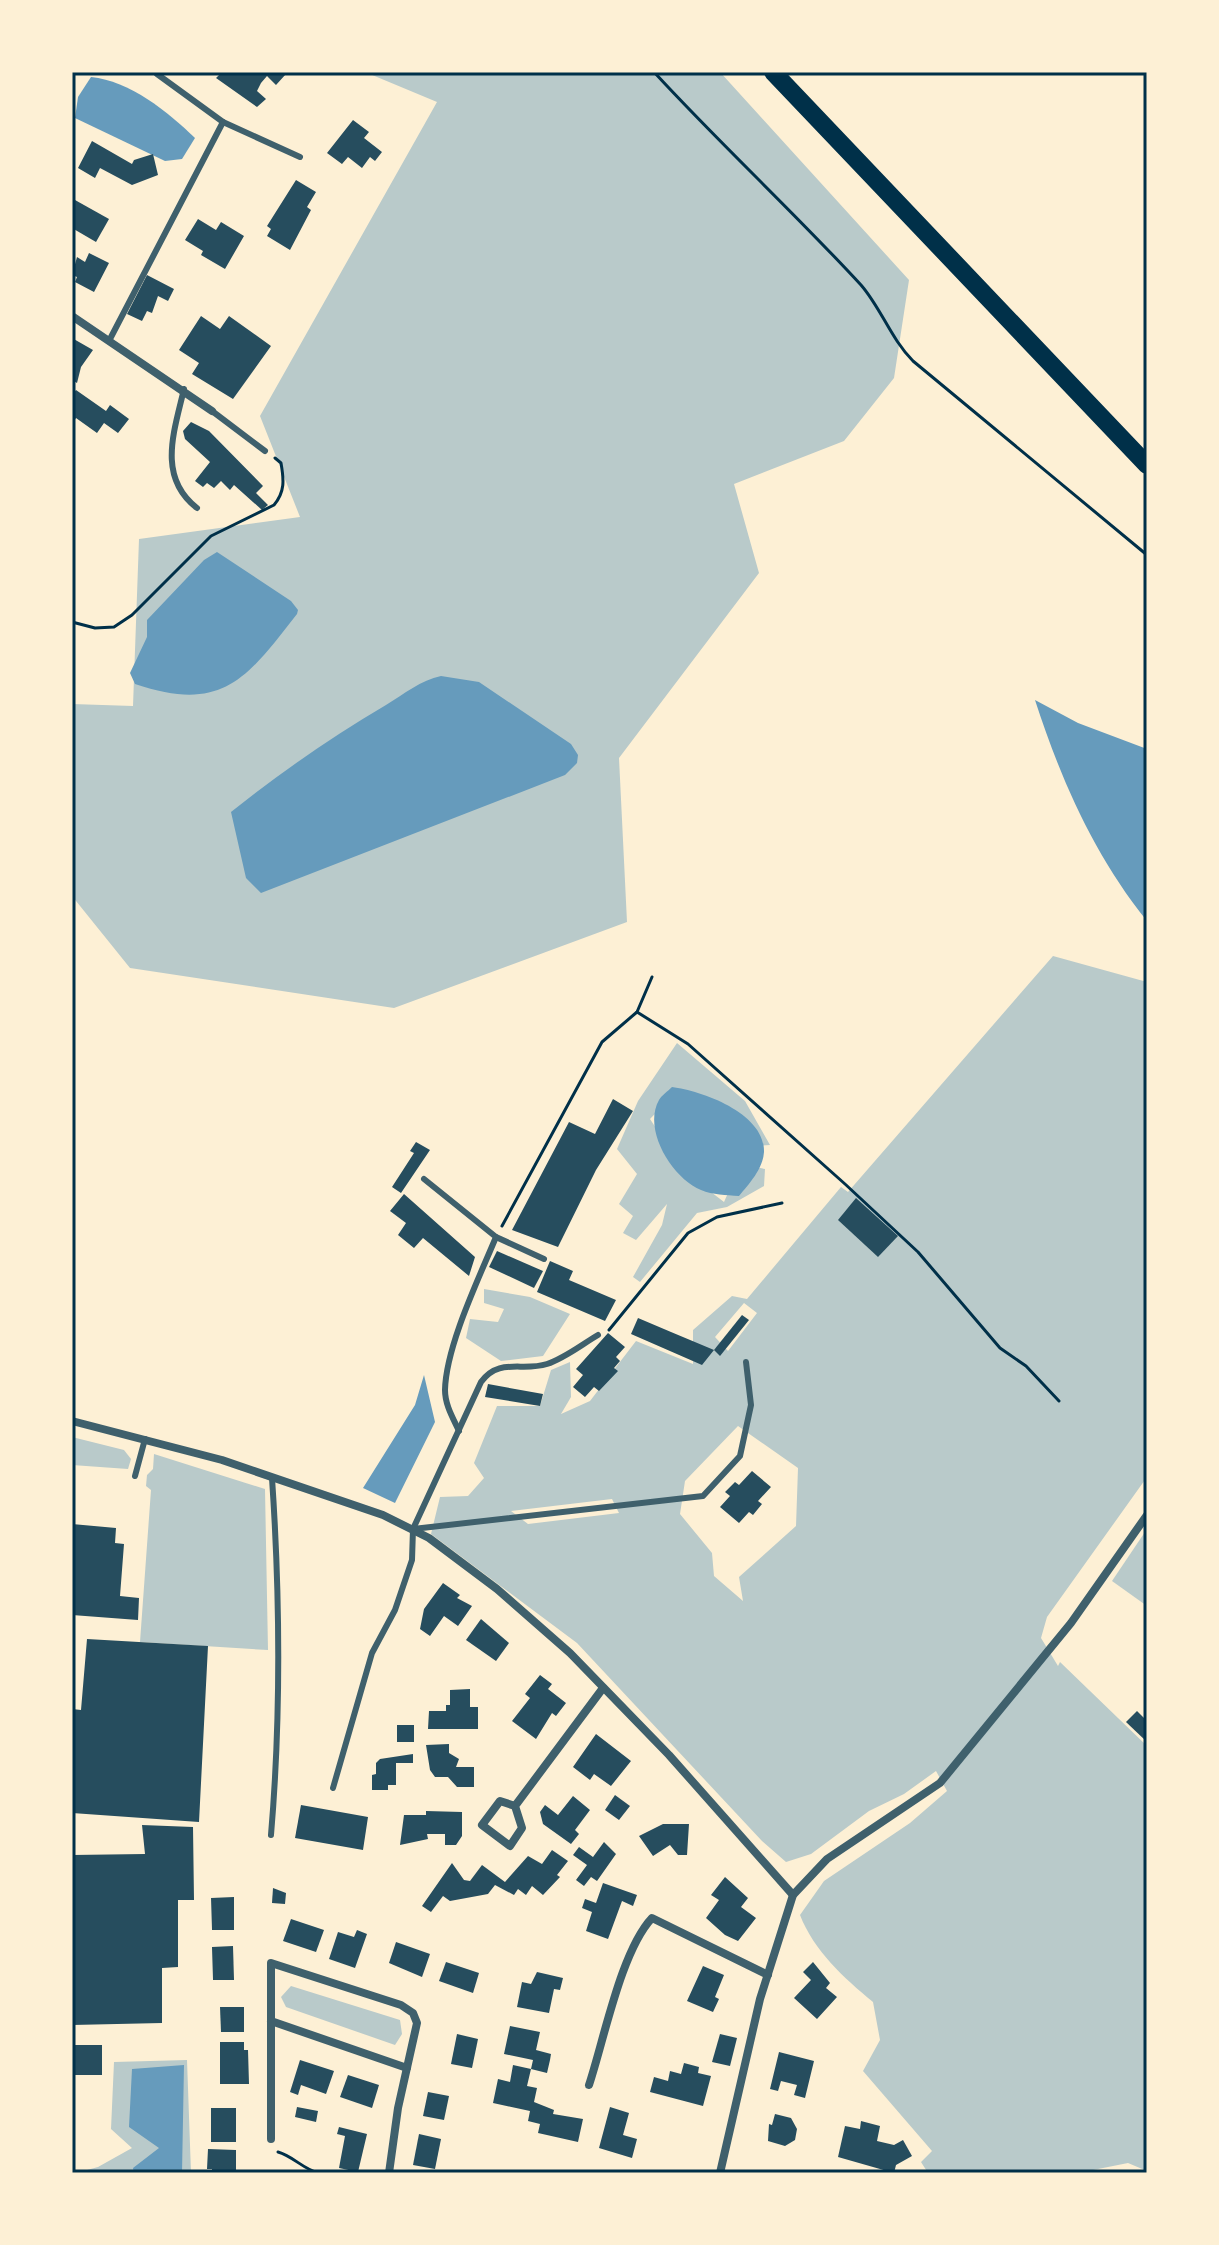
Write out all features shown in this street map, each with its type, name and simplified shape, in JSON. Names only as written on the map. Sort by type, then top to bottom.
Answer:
[{"type":"main road","points":[[773,72],[1147,465]]},
{"type":"street","points":[[72,316],[184,389],[212,411]]},
{"type":"street","points":[[72,1421],[145,1439],[272,1478],[413,1529],[497,1589],[570,1653],[793,1895]]},
{"type":"street","points":[[720,2173],[768,1975],[793,1895],[827,1859],[940,1783],[1071,1623],[1147,1515]]},
{"type":"street","points":[[515,1806],[603,1688]]},
{"type":"street","points":[[500,1801],[515,1806],[522,1828],[510,1846],[482,1825],[500,1801]]},
{"type":"street","points":[[589,2085],[622,1979],[641,1929],[652,1918],[749,1969],[768,1975]]},
{"type":"street","points":[[271,2139],[271,1963],[401,2005],[413,2013],[417,2023],[389,2173]]},
{"type":"street","points":[[271,2021],[407,2068]]},
{"type":"lane","points":[[157,74],[223,122],[300,157]]},
{"type":"lane","points":[[110,339],[223,122]]},
{"type":"lane","points":[[184,389],[173,436],[171,462],[179,489],[197,508]]},
{"type":"lane","points":[[212,411],[265,451]]},
{"type":"lane","points":[[424,1179],[496,1237],[544,1259]]},
{"type":"lane","points":[[459,1431],[445,1391],[466,1310],[496,1237]]},
{"type":"lane","points":[[333,1788],[372,1653],[395,1610],[412,1560],[413,1529],[488,1372],[502,1365],[542,1366],[598,1335]]},
{"type":"lane","points":[[413,1529],[703,1496],[740,1456],[751,1405],[746,1362]]},
{"type":"lane","points":[[135,1476],[145,1439]]},
{"type":"lane","points":[[271,1835],[275,1782],[277,1636],[272,1478]]},
{"type":"path","points":[[654,72],[721,145],[863,287],[901,349],[913,361],[1147,555]]},
{"type":"path","points":[[72,622],[95,628],[114,627],[132,615],[211,536],[274,505],[280,498],[283,472],[281,463],[265,451]]},
{"type":"path","points":[[496,1237],[602,1042],[637,1012],[652,977]]},
{"type":"path","points":[[637,1012],[688,1044],[845,1184],[918,1252],[1000,1348],[1026,1366],[1059,1401]]},
{"type":"path","points":[[598,1335],[611,1329],[688,1233],[701,1223],[782,1203]]},
{"type":"path","points":[[271,2139],[278,2152],[293,2156],[319,2173]]},
{"type":"shaded area","points":[[365,72],[720,72],[909,280],[894,378],[844,441],[734,484],[759,573],[619,758],[627,922],[394,1008],[130,968],[72,896],[72,704],[133,706],[139,539],[300,517],[260,416],[437,102]]},
{"type":"shaded area","points":[[1053,956],[1147,982],[1147,1477],[1047,1617],[1041,1638],[1058,1666],[1060,1662],[1147,1746],[1147,2171],[1128,2163],[1078,2173],[928,2173],[921,2162],[932,2151],[863,2071],[880,2040],[873,2002],[822,1952],[800,1915],[824,1881],[910,1823],[947,1791],[936,1771],[904,1794],[869,1811],[811,1854],[786,1862],[762,1841],[577,1643],[431,1534],[440,1497],[468,1496],[484,1478],[474,1463],[497,1406],[540,1406],[551,1370],[570,1362],[571,1397],[561,1414],[590,1401],[636,1341],[693,1364],[693,1330],[732,1296],[747,1299],[841,1187],[848,1192]],"holes":[[[744,1303],[757,1313],[728,1351],[715,1337]],[[738,1426],[798,1468],[796,1526],[739,1577],[743,1601],[714,1576],[712,1553],[680,1514],[685,1481]],[[612,1499],[619,1513],[528,1524],[511,1511]]]},
{"type":"shaded area","points":[[677,1043],[745,1101],[770,1145],[750,1146],[677,1091],[650,1119],[685,1172],[724,1202],[741,1164],[765,1169],[764,1186],[727,1207],[697,1213],[640,1282],[633,1277],[662,1225],[667,1204],[636,1240],[623,1233],[633,1216],[619,1204],[637,1174],[617,1149],[638,1101]]},
{"type":"shaded area","points":[[484,1289],[530,1297],[570,1314],[543,1356],[501,1361],[466,1338],[470,1319],[498,1322],[504,1309],[484,1303]]},
{"type":"shaded area","points":[[72,1437],[124,1450],[131,1459],[128,1469],[72,1465]]},
{"type":"shaded area","points":[[154,1454],[265,1489],[268,1650],[140,1642],[151,1490],[146,1486],[147,1475],[153,1469]]},
{"type":"shaded area","points":[[1147,1529],[1147,1606],[1112,1581]]},
{"type":"shaded area","points":[[291,1986],[400,2020],[402,2034],[395,2045],[286,2007],[281,1997]]},
{"type":"shaded area","points":[[187,2060],[191,2173],[76,2173],[98,2167],[132,2148],[111,2129],[114,2062]]},
{"type":"water","points":[[91,77],[134,91],[184,128],[195,138],[182,159],[165,161],[75,118],[78,97]]},
{"type":"water","points":[[217,552],[291,601],[298,610],[297,614],[247,672],[212,692],[190,695],[135,684],[130,673],[147,637],[147,620],[204,560]]},
{"type":"water","points":[[441,676],[479,682],[571,744],[578,755],[577,763],[565,775],[261,893],[246,878],[231,812],[346,730],[420,684]]},
{"type":"water","points":[[1035,700],[1078,723],[1147,749],[1147,921],[1111,870],[1081,816]]},
{"type":"water","points":[[672,1087],[699,1093],[730,1106],[754,1126],[762,1138],[764,1152],[761,1164],[739,1196],[710,1193],[690,1184],[680,1176],[663,1152],[654,1125],[655,1112],[660,1098]]},
{"type":"water","points":[[424,1375],[435,1422],[395,1503],[363,1488],[415,1405]]},
{"type":"water","points":[[184,2065],[182,2173],[134,2173],[133,2168],[159,2148],[129,2127],[132,2069]]},
{"type":"building","points":[[222,72],[286,74],[276,85],[267,76],[257,91],[266,99],[257,107],[216,78]]},
{"type":"building","points":[[353,120],[369,132],[364,138],[382,152],[375,161],[370,157],[362,168],[348,157],[342,164],[327,153]]},
{"type":"building","points":[[92,141],[132,164],[134,160],[153,154],[158,175],[132,185],[100,168],[95,178],[78,168]]},
{"type":"building","points":[[296,180],[316,192],[307,207],[311,210],[290,250],[267,236],[271,229],[267,226]]},
{"type":"building","points":[[75,200],[109,219],[96,242],[72,228]]},
{"type":"building","points":[[198,219],[216,230],[221,222],[244,236],[225,269],[201,255],[203,251],[185,240]]},
{"type":"building","points":[[89,253],[109,263],[94,292],[75,282],[77,277],[72,275],[77,257],[85,262]]},
{"type":"building","points":[[147,275],[174,289],[168,301],[158,296],[152,313],[147,311],[142,321],[127,314]]},
{"type":"building","points":[[201,316],[220,329],[229,316],[271,346],[233,399],[192,374],[199,363],[179,350]]},
{"type":"building","points":[[72,338],[93,350],[81,367],[77,383],[72,380]]},
{"type":"building","points":[[76,390],[106,411],[110,405],[129,419],[118,433],[104,423],[97,433],[76,418],[72,424],[72,395]]},
{"type":"building","points":[[191,422],[209,431],[263,486],[256,493],[268,505],[262,510],[234,485],[230,490],[221,481],[214,488],[207,483],[203,487],[195,481],[210,462],[185,439],[183,431]]},
{"type":"building","points":[[613,1099],[633,1111],[596,1170],[558,1247],[512,1230],[569,1122],[595,1134]]},
{"type":"building","points":[[416,1142],[430,1150],[401,1193],[392,1187],[414,1153],[410,1151]]},
{"type":"building","points":[[404,1194],[475,1257],[469,1276],[423,1238],[414,1248],[398,1235],[406,1223],[390,1211]]},
{"type":"building","points":[[856,1198],[898,1236],[878,1257],[838,1220]]},
{"type":"building","points":[[497,1251],[543,1271],[534,1288],[489,1267]]},
{"type":"building","points":[[550,1261],[573,1271],[569,1280],[616,1300],[605,1321],[537,1292]]},
{"type":"building","points":[[742,1315],[749,1320],[720,1356],[714,1350]]},
{"type":"building","points":[[638,1318],[714,1350],[702,1365],[631,1334]]},
{"type":"building","points":[[608,1333],[625,1347],[616,1357],[620,1361],[614,1368],[618,1371],[599,1391],[594,1387],[585,1397],[573,1387],[583,1375],[576,1369]]},
{"type":"building","points":[[488,1384],[543,1394],[540,1406],[485,1397]]},
{"type":"building","points":[[752,1471],[771,1487],[758,1501],[762,1504],[753,1515],[749,1512],[739,1523],[720,1507],[730,1496],[725,1492],[735,1482],[739,1485]]},
{"type":"building","points":[[72,1524],[116,1528],[115,1543],[124,1544],[120,1596],[139,1598],[138,1620],[72,1615]]},
{"type":"building","points":[[443,1583],[460,1595],[457,1598],[472,1606],[458,1626],[444,1616],[430,1636],[420,1629],[424,1609]]},
{"type":"building","points":[[481,1619],[509,1643],[496,1661],[466,1640]]},
{"type":"building","points":[[87,1639],[208,1646],[199,1822],[72,1813],[72,1709],[81,1710]]},
{"type":"building","points":[[540,1675],[552,1684],[548,1689],[566,1703],[556,1716],[552,1713],[536,1739],[512,1721],[530,1698],[525,1694]]},
{"type":"building","points":[[470,1689],[470,1707],[478,1707],[478,1729],[428,1729],[429,1711],[446,1711],[446,1705],[450,1705],[450,1690]]},
{"type":"building","points":[[1137,1711],[1147,1721],[1147,1742],[1126,1722]]},
{"type":"building","points":[[397,1725],[414,1725],[414,1742],[397,1742]]},
{"type":"building","points":[[596,1734],[631,1761],[611,1786],[594,1774],[590,1780],[573,1767]]},
{"type":"building","points":[[449,1744],[449,1753],[459,1759],[456,1767],[474,1767],[474,1787],[457,1787],[448,1777],[435,1777],[430,1770],[426,1745]]},
{"type":"building","points":[[413,1754],[413,1763],[396,1763],[396,1785],[388,1785],[388,1790],[372,1790],[372,1775],[376,1774],[376,1763],[380,1759]]},
{"type":"building","points":[[615,1795],[630,1806],[619,1820],[605,1810]]},
{"type":"building","points":[[573,1796],[590,1810],[575,1830],[579,1834],[571,1844],[543,1824],[540,1812],[545,1805],[558,1815]]},
{"type":"building","points":[[301,1805],[368,1817],[363,1850],[295,1838]]},
{"type":"building","points":[[426,1811],[462,1812],[462,1836],[456,1845],[445,1845],[445,1834],[427,1834],[428,1839],[400,1845],[404,1815],[426,1815]]},
{"type":"building","points":[[663,1824],[689,1824],[687,1855],[678,1855],[670,1845],[653,1856],[639,1836]]},
{"type":"building","points":[[142,1825],[193,1827],[194,1900],[178,1900],[178,1967],[162,1968],[162,2023],[72,2025],[72,1855],[145,1854]]},
{"type":"building","points":[[604,1842],[616,1854],[597,1881],[591,1877],[584,1886],[576,1880],[587,1865],[573,1855],[579,1847],[593,1857]]},
{"type":"building","points":[[552,1850],[568,1861],[557,1875],[560,1877],[543,1895],[532,1886],[526,1895],[518,1889],[514,1895],[495,1885],[488,1894],[450,1901],[443,1896],[431,1912],[422,1906],[452,1863],[464,1880],[470,1881],[482,1865],[505,1882],[528,1856],[542,1864]]},
{"type":"building","points":[[725,1877],[748,1898],[741,1907],[756,1918],[738,1941],[725,1935],[706,1918],[719,1900],[711,1895]]},
{"type":"building","points":[[603,1883],[637,1895],[633,1906],[622,1901],[608,1939],[586,1931],[592,1912],[582,1908],[585,1899],[596,1903]]},
{"type":"building","points":[[273,1888],[286,1893],[285,1904],[272,1903]]},
{"type":"building","points":[[234,1897],[234,1930],[212,1930],[211,1898]]},
{"type":"building","points":[[291,1919],[324,1930],[316,1952],[283,1941]]},
{"type":"building","points":[[357,1930],[367,1934],[355,1968],[329,1959],[338,1932],[354,1937]]},
{"type":"building","points":[[396,1942],[430,1954],[422,1977],[389,1963]]},
{"type":"building","points":[[233,1946],[234,1980],[213,1980],[212,1947]]},
{"type":"building","points":[[446,1962],[479,1973],[473,1993],[439,1981]]},
{"type":"building","points":[[813,1962],[830,1983],[826,1988],[837,1997],[817,2019],[794,1998],[811,1980],[803,1972]]},
{"type":"building","points":[[703,1966],[724,1975],[713,2012],[687,2001]]},
{"type":"building","points":[[537,1972],[563,1978],[560,1990],[554,1989],[549,2013],[517,2007],[522,1982],[531,1984]]},
{"type":"building","points":[[220,2007],[244,2007],[244,2032],[221,2032]]},
{"type":"building","points":[[510,2026],[540,2032],[536,2050],[551,2054],[547,2073],[531,2069],[533,2060],[504,2054]]},
{"type":"building","points":[[457,2034],[478,2039],[472,2068],[451,2064]]},
{"type":"building","points":[[720,2034],[737,2038],[730,2066],[712,2062]]},
{"type":"building","points":[[220,2042],[244,2042],[244,2050],[248,2050],[249,2084],[220,2084]]},
{"type":"building","points":[[72,2045],[102,2045],[102,2075],[72,2075]]},
{"type":"building","points":[[779,2052],[814,2061],[805,2098],[794,2095],[797,2085],[781,2081],[778,2091],[770,2089]]},
{"type":"building","points":[[300,2060],[334,2071],[326,2094],[301,2085],[298,2095],[290,2092]]},
{"type":"building","points":[[684,2063],[699,2067],[698,2073],[711,2076],[703,2106],[650,2092],[654,2077],[668,2081],[670,2071],[681,2074]]},
{"type":"building","points":[[513,2065],[531,2069],[527,2086],[537,2088],[534,2102],[554,2110],[553,2114],[583,2119],[578,2142],[538,2133],[540,2124],[528,2121],[530,2111],[493,2103],[498,2079],[510,2082]]},
{"type":"building","points":[[348,2075],[379,2085],[372,2108],[340,2097]]},
{"type":"building","points":[[428,2092],[449,2096],[444,2120],[423,2116]]},
{"type":"building","points":[[297,2107],[318,2111],[316,2122],[295,2117]]},
{"type":"building","points":[[610,2107],[629,2113],[623,2135],[637,2139],[632,2158],[599,2148]]},
{"type":"building","points":[[211,2108],[236,2108],[236,2142],[211,2142]]},
{"type":"building","points":[[775,2114],[791,2118],[797,2129],[795,2140],[785,2146],[768,2141],[769,2124],[772,2125]]},
{"type":"building","points":[[861,2121],[880,2126],[877,2141],[894,2145],[903,2140],[912,2156],[896,2165],[894,2173],[838,2157],[845,2126],[860,2129]]},
{"type":"building","points":[[339,2127],[367,2134],[358,2172],[339,2168],[345,2136],[337,2134]]},
{"type":"building","points":[[419,2134],[441,2139],[435,2169],[413,2165]]},
{"type":"building","points":[[208,2149],[236,2150],[236,2173],[212,2173],[212,2169],[207,2169]]}]
